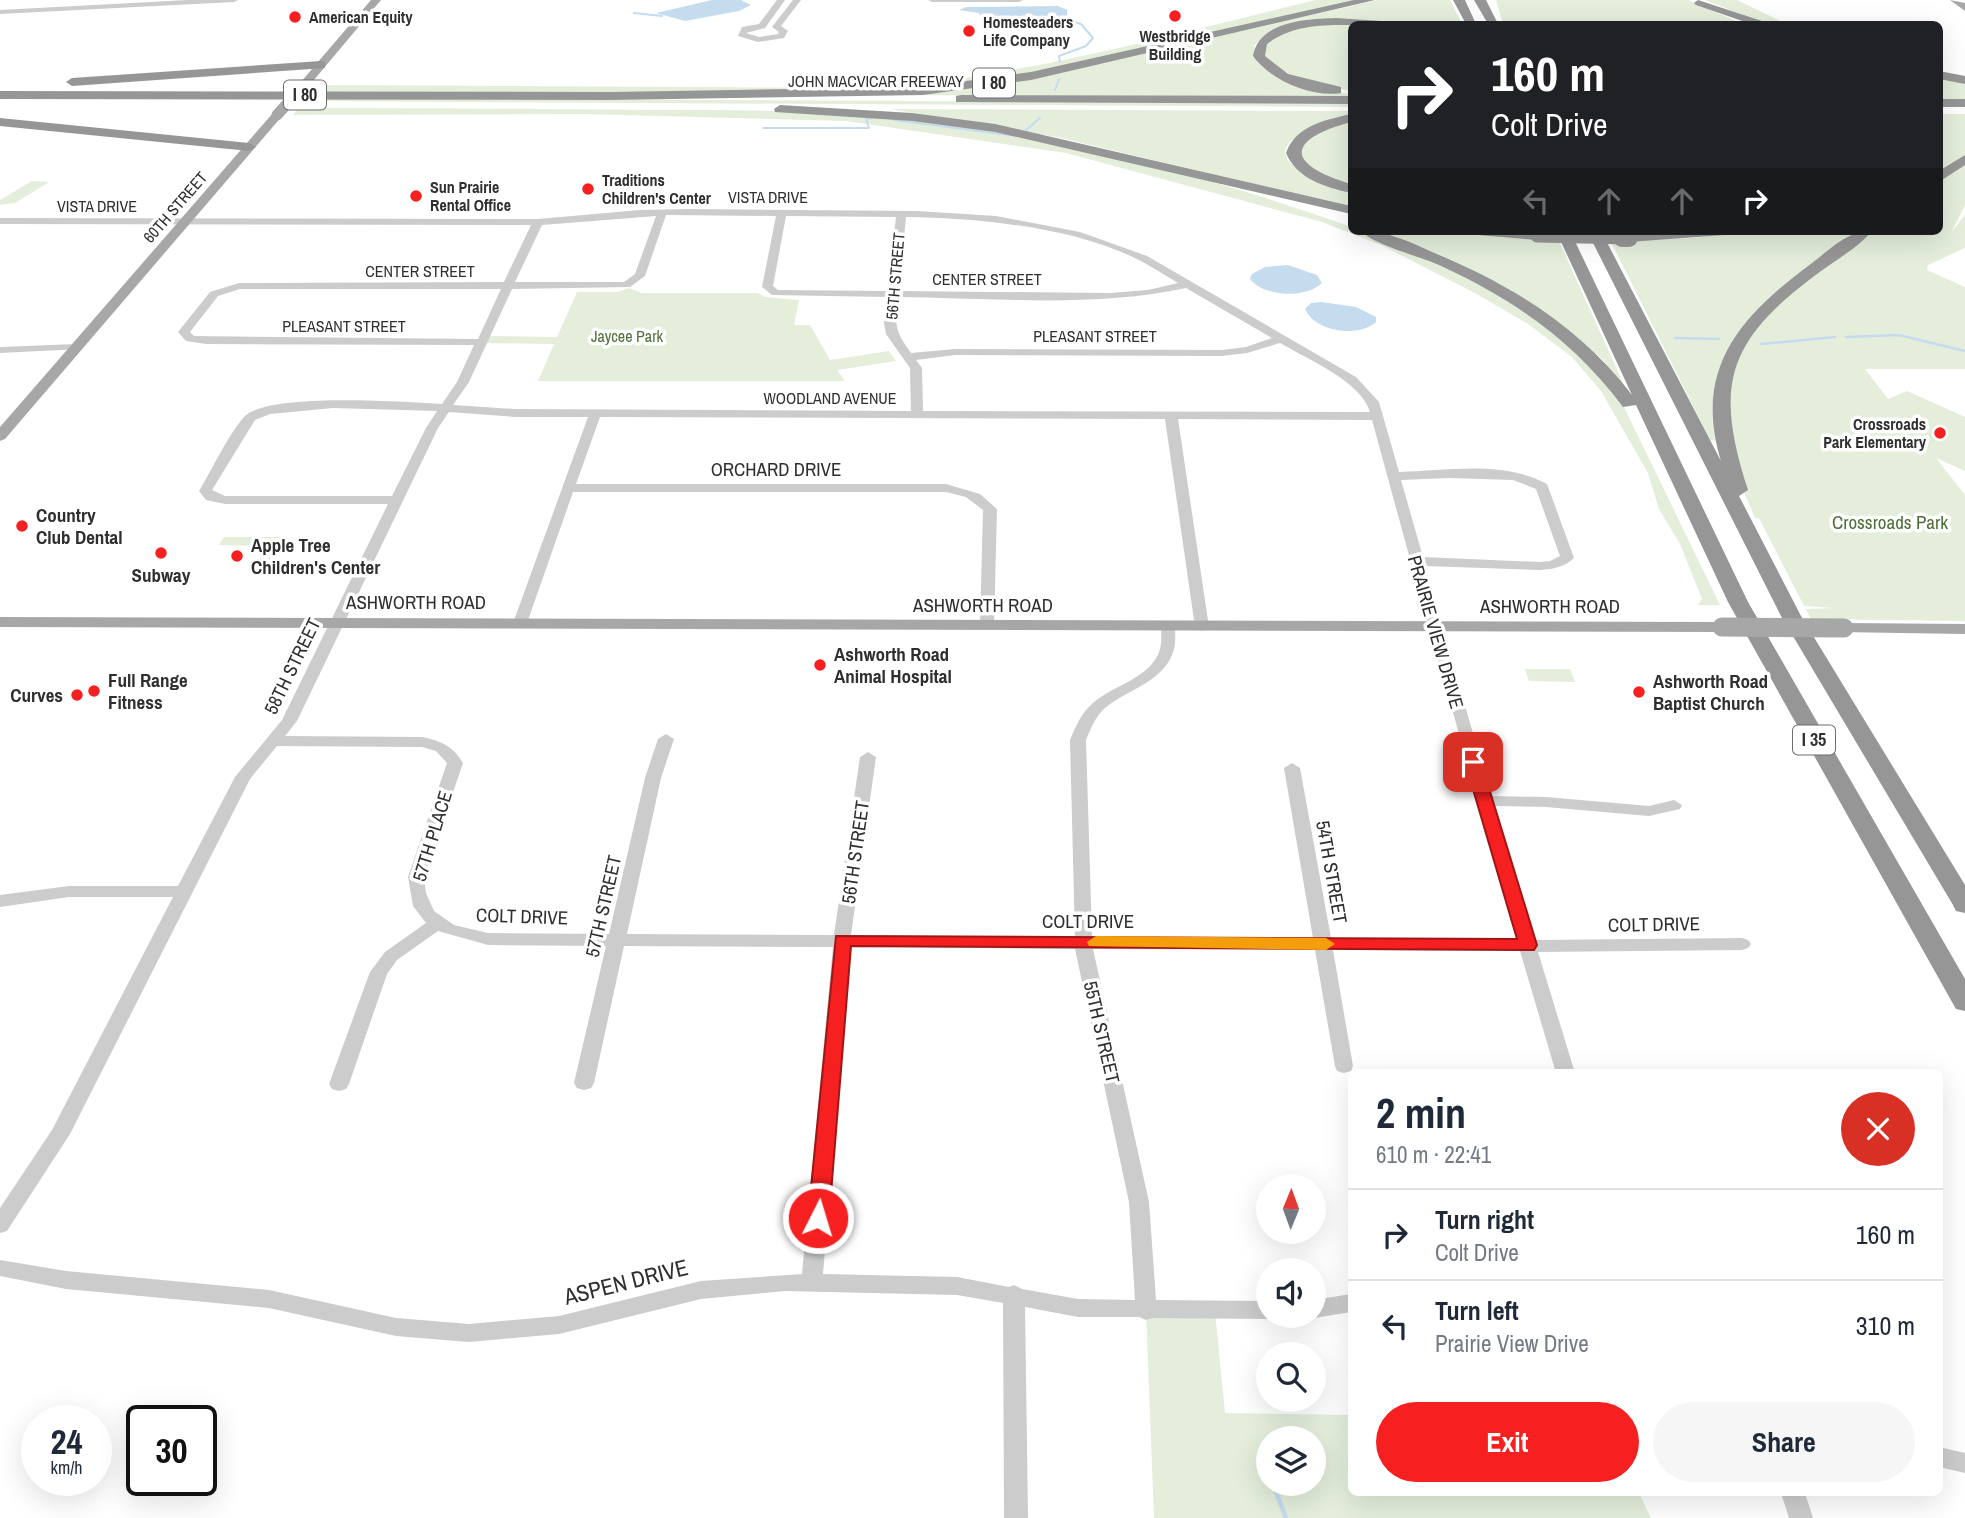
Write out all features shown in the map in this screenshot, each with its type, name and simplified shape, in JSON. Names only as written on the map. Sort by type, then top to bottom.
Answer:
[{"type":"highway","name":"I 80","points":[[0,95],[611,96],[834,94],[961,87],[1046,73],[1369,0]]},
{"type":"highway","points":[[1459,0],[1470,21]]},
{"type":"highway","points":[[1480,0],[1493,21]]},
{"type":"highway","points":[[1492,0],[1495,21]]},
{"type":"highway","points":[[1697,1],[1743,21]]},
{"type":"highway","points":[[1697,1],[1753,21]]},
{"type":"highway","points":[[1348,23],[1303,25],[1270,35],[1259,47],[1262,61],[1277,73],[1308,84],[1348,91]]},
{"type":"highway","points":[[0,87],[321,65]]},
{"type":"highway","points":[[1943,76],[1965,80]]},
{"type":"highway","name":"JOHN MACVICAR FREEWAY","points":[[611,96],[1348,100]]},
{"type":"highway","name":"I 80","points":[[0,102],[654,105],[848,112],[975,125],[1142,160],[1348,210]]},
{"type":"highway","points":[[1943,103],[1965,103]]},
{"type":"highway","name":"JOHN MACVICAR FREEWAY","points":[[654,105],[1348,109]]},
{"type":"highway","points":[[1943,112],[1965,112]]},
{"type":"highway","points":[[1348,119],[1309,131],[1295,141],[1291,149],[1297,164],[1307,172],[1348,188]]},
{"type":"highway","points":[[0,122],[249,147]]},
{"type":"highway","points":[[1943,175],[1965,159]]},
{"type":"highway","points":[[1142,160],[1270,197],[1348,224]]},
{"type":"highway","points":[[1378,235],[1441,261],[1512,297],[1581,344],[1617,383],[1675,472]]},
{"type":"highway","points":[[1525,235],[1629,238],[1670,235]]},
{"type":"highway","name":"I 35","points":[[1565,235],[1675,472],[1784,690],[1965,1002]]},
{"type":"highway","name":"I 35","points":[[1596,235],[1784,604],[1965,905]]},
{"type":"highway","points":[[1784,604],[1723,444],[1718,407],[1723,374],[1739,337],[1772,301],[1861,235]]},
{"type":"main road","name":"60TH STREET","points":[[0,436],[376,0]]},
{"type":"main road","points":[[1955,0],[1965,8]]},
{"type":"main road","name":"ASHWORTH ROAD","points":[[0,622],[1965,629]]},
{"type":"street","points":[[0,12],[212,0]]},
{"type":"street","points":[[182,2],[234,0]]},
{"type":"street","points":[[762,26],[781,0]]},
{"type":"street","points":[[776,27],[797,0]]},
{"type":"street","points":[[932,0],[1019,0]]},
{"type":"street","points":[[776,27],[784,31],[773,38],[754,39],[741,34],[745,29],[776,27]]},
{"type":"street","name":"VISTA DRIVE","points":[[0,221],[538,222],[662,213],[901,214],[996,219],[1066,231],[1143,258],[1188,284]]},
{"type":"street","name":"CENTER STREET","points":[[206,341],[190,339],[184,332],[214,294],[239,286],[618,287],[632,283],[639,276],[662,213]]},
{"type":"street","name":"CENTER STREET","points":[[782,213],[767,287],[784,294],[1127,296],[1188,284]]},
{"type":"street","name":"56TH STREET","points":[[901,214],[892,334],[916,368],[917,414]]},
{"type":"street","name":"58TH STREET","points":[[0,1225],[60,1134],[243,777],[289,721],[432,428],[447,409],[482,342],[538,222]]},
{"type":"street","name":"PRAIRIE VIEW DRIVE","points":[[1188,284],[1352,380],[1368,396],[1376,416],[1484,801],[1565,1069]]},
{"type":"street","name":"PLEASANT STREET","points":[[908,357],[955,352],[1222,353],[1247,350],[1281,339]]},
{"type":"street","name":"PLEASANT STREET","points":[[206,341],[482,342]]},
{"type":"street","points":[[0,350],[77,347]]},
{"type":"street","name":"WOODLAND AVENUE","points":[[396,500],[225,500],[211,497],[205,488],[250,418],[260,411],[283,406],[595,413],[1376,416]]},
{"type":"street","points":[[520,624],[595,413]]},
{"type":"street","points":[[1171,415],[1202,626]]},
{"type":"street","points":[[1392,476],[1508,473],[1533,479],[1542,487],[1567,558],[1553,565],[1539,566],[1415,561]]},
{"type":"street","name":"ORCHARD DRIVE","points":[[570,488],[946,488],[980,497],[990,509],[987,626]]},
{"type":"street","name":"55TH STREET","points":[[1146,1311],[1139,1202],[1084,942],[1077,740],[1080,726],[1100,702],[1143,680],[1157,669],[1166,657],[1170,644],[1168,627]]},
{"type":"street","name":"57TH STREET","points":[[584,1083],[653,778],[666,739]]},
{"type":"street","name":"57TH PLACE","points":[[274,741],[422,742],[441,746],[453,759],[455,763],[416,877],[415,894],[424,913],[436,924]]},
{"type":"street","name":"56TH STREET","points":[[813,1282],[842,940],[867,757]]},
{"type":"street","name":"54TH STREET","points":[[1292,768],[1344,1066]]},
{"type":"street","points":[[1484,801],[1546,802],[1649,811],[1674,805]]},
{"type":"street","points":[[0,901],[43,892],[72,890],[184,892]]},
{"type":"street","points":[[339,1084],[379,972],[391,956],[436,924]]},
{"type":"street","name":"COLT DRIVE","points":[[436,924],[466,935],[488,939],[1742,944]]},
{"type":"street","name":"ASPEN DRIVE","points":[[0,1268],[66,1280],[269,1299],[396,1327],[469,1333],[559,1325],[701,1290],[743,1284],[813,1282],[957,1286],[1014,1294],[1078,1308],[1146,1311],[1256,1310]]},
{"type":"street","points":[[1014,1294],[1016,1518]]},
{"type":"street","points":[[1326,1306],[1348,1303]]},
{"type":"street","points":[[1943,1458],[1965,1463]]},
{"type":"street","points":[[1794,1496],[1801,1518]]},
{"type":"green space","points":[[1316,0],[1358,0],[1035,72],[936,87],[808,92],[312,92],[319,85],[874,88],[986,75],[1041,65]]},
{"type":"green space","points":[[1378,0],[1450,0],[1460,21],[1348,21],[1319,24],[1268,35],[1254,46],[1257,62],[1266,69],[1314,88],[1348,94],[1348,98],[891,95],[1049,75]]},
{"type":"green space","points":[[1496,0],[1688,0],[1736,21],[1502,21]]},
{"type":"green space","points":[[1705,0],[1737,0],[1781,21],[1758,21]]},
{"type":"green space","points":[[1348,24],[1348,90],[1294,78],[1264,60],[1264,45],[1274,38],[1294,30]]},
{"type":"green space","points":[[1943,78],[1965,82],[1965,101],[1943,100]]},
{"type":"green space","points":[[307,98],[1348,103],[1348,107],[305,101]]},
{"type":"green space","points":[[299,108],[745,110],[907,119],[1065,145],[1170,170],[1323,217],[1348,226],[1348,232],[1322,222],[1066,153],[846,121],[584,114],[293,115]]},
{"type":"green space","points":[[890,109],[1348,111],[1348,117],[1301,134],[1289,143],[1285,153],[1290,162],[1302,172],[1348,190],[1348,206],[1057,137]]},
{"type":"green space","points":[[1943,114],[1965,114],[1965,155],[1943,170]]},
{"type":"green space","points":[[1348,121],[1348,186],[1311,172],[1297,146],[1303,139]]},
{"type":"green space","name":"Crossroads Park","points":[[1965,163],[1965,205],[1951,233],[1965,215],[1965,248],[1928,265],[1927,270],[1965,287],[1965,369],[1865,369],[1888,399],[1907,391],[1965,417],[1965,471],[1936,458],[1965,495],[1965,621],[1811,619],[1806,609],[1834,608],[1804,606],[1759,518],[1755,518],[1738,478],[1725,423],[1735,355],[1780,299],[1866,235],[1943,235],[1943,179]]},
{"type":"green space","points":[[32,181],[49,182],[15,203],[0,205],[0,200]]},
{"type":"green space","points":[[1355,235],[1372,235],[1473,280],[1569,340],[1623,405],[1720,605],[1698,605],[1702,599],[1680,544],[1659,509],[1648,473],[1601,391],[1572,357],[1528,324],[1475,293],[1383,246]]},
{"type":"green space","points":[[1385,235],[1492,235],[1559,241],[1624,385],[1601,358],[1560,324]]},
{"type":"green space","points":[[1719,235],[1853,235],[1775,293],[1732,341],[1719,370],[1713,402],[1715,440],[1710,440],[1611,242]]},
{"type":"green space","name":"Jaycee Park","points":[[629,288],[641,293],[758,293],[765,297],[799,300],[794,325],[810,325],[830,360],[889,351],[896,361],[837,370],[845,381],[538,381],[554,344],[482,343],[485,336],[557,337],[577,292],[618,292]]},
{"type":"green space","points":[[224,537],[283,537],[266,567],[255,566],[266,546],[219,545]]},
{"type":"green space","points":[[1525,669],[1570,669],[1575,682],[1529,681]]},
{"type":"green space","points":[[1146,1311],[1215,1311],[1225,1413],[1348,1415],[1348,1496],[1640,1496],[1651,1518],[1154,1518]]},
{"type":"water","points":[[712,0],[741,0],[751,5],[739,11],[685,21],[656,13]]},
{"type":"water","points":[[1058,6],[1067,10],[1067,17],[1035,18],[1026,25],[1010,26],[982,18],[979,13],[959,10],[966,7]]},
{"type":"water","points":[[1288,265],[1317,275],[1322,283],[1306,292],[1285,294],[1265,289],[1250,279],[1252,274],[1265,267]]},
{"type":"water","points":[[1311,303],[1356,307],[1376,317],[1376,322],[1359,330],[1327,327],[1310,317],[1305,309]]},
{"type":"waterway","points":[[634,13],[662,16]]},
{"type":"waterway","points":[[1060,62],[1059,56],[1086,46],[1093,38],[1081,24],[1062,18]]},
{"type":"waterway","points":[[1055,90],[1059,79]]},
{"type":"waterway","points":[[763,128],[869,128],[866,119],[872,118]]},
{"type":"waterway","points":[[1026,130],[1040,118]]},
{"type":"waterway","points":[[894,120],[1017,136]]},
{"type":"waterway","points":[[1846,337],[1899,335],[1965,351]]},
{"type":"waterway","points":[[1761,344],[1835,337]]},
{"type":"waterway","points":[[1675,338],[1719,339]]},
{"type":"waterway","points":[[1278,1496],[1286,1518]]},
{"type":"slow traffic","points":[[1096,942],[1326,944]]},
{"type":"place","name":"Westbridge Building","points":[[1175,16]]},
{"type":"place","name":"American Equity","points":[[295,17]]},
{"type":"place","name":"Homesteaders Life Company","points":[[969,31]]},
{"type":"place","name":"Traditions Children's Center","points":[[588,189]]},
{"type":"place","name":"Sun Prairie Rental Office","points":[[416,196]]},
{"type":"place","name":"Crossroads Park Elementary","points":[[1940,433]]},
{"type":"place","name":"Country Club Dental","points":[[22,526]]},
{"type":"place","name":"Subway","points":[[161,553]]},
{"type":"place","name":"Apple Tree Children's Center","points":[[237,556]]},
{"type":"place","name":"Ashworth Road Animal Hospital","points":[[820,665]]},
{"type":"place","name":"Full Range Fitness","points":[[94,691]]},
{"type":"place","name":"Ashworth Road Baptist Church","points":[[1639,692]]},
{"type":"place","name":"Curves","points":[[77,695]]},
{"type":"route","points":[[818,1218],[842,940],[1528,945],[1473,762]]}]
